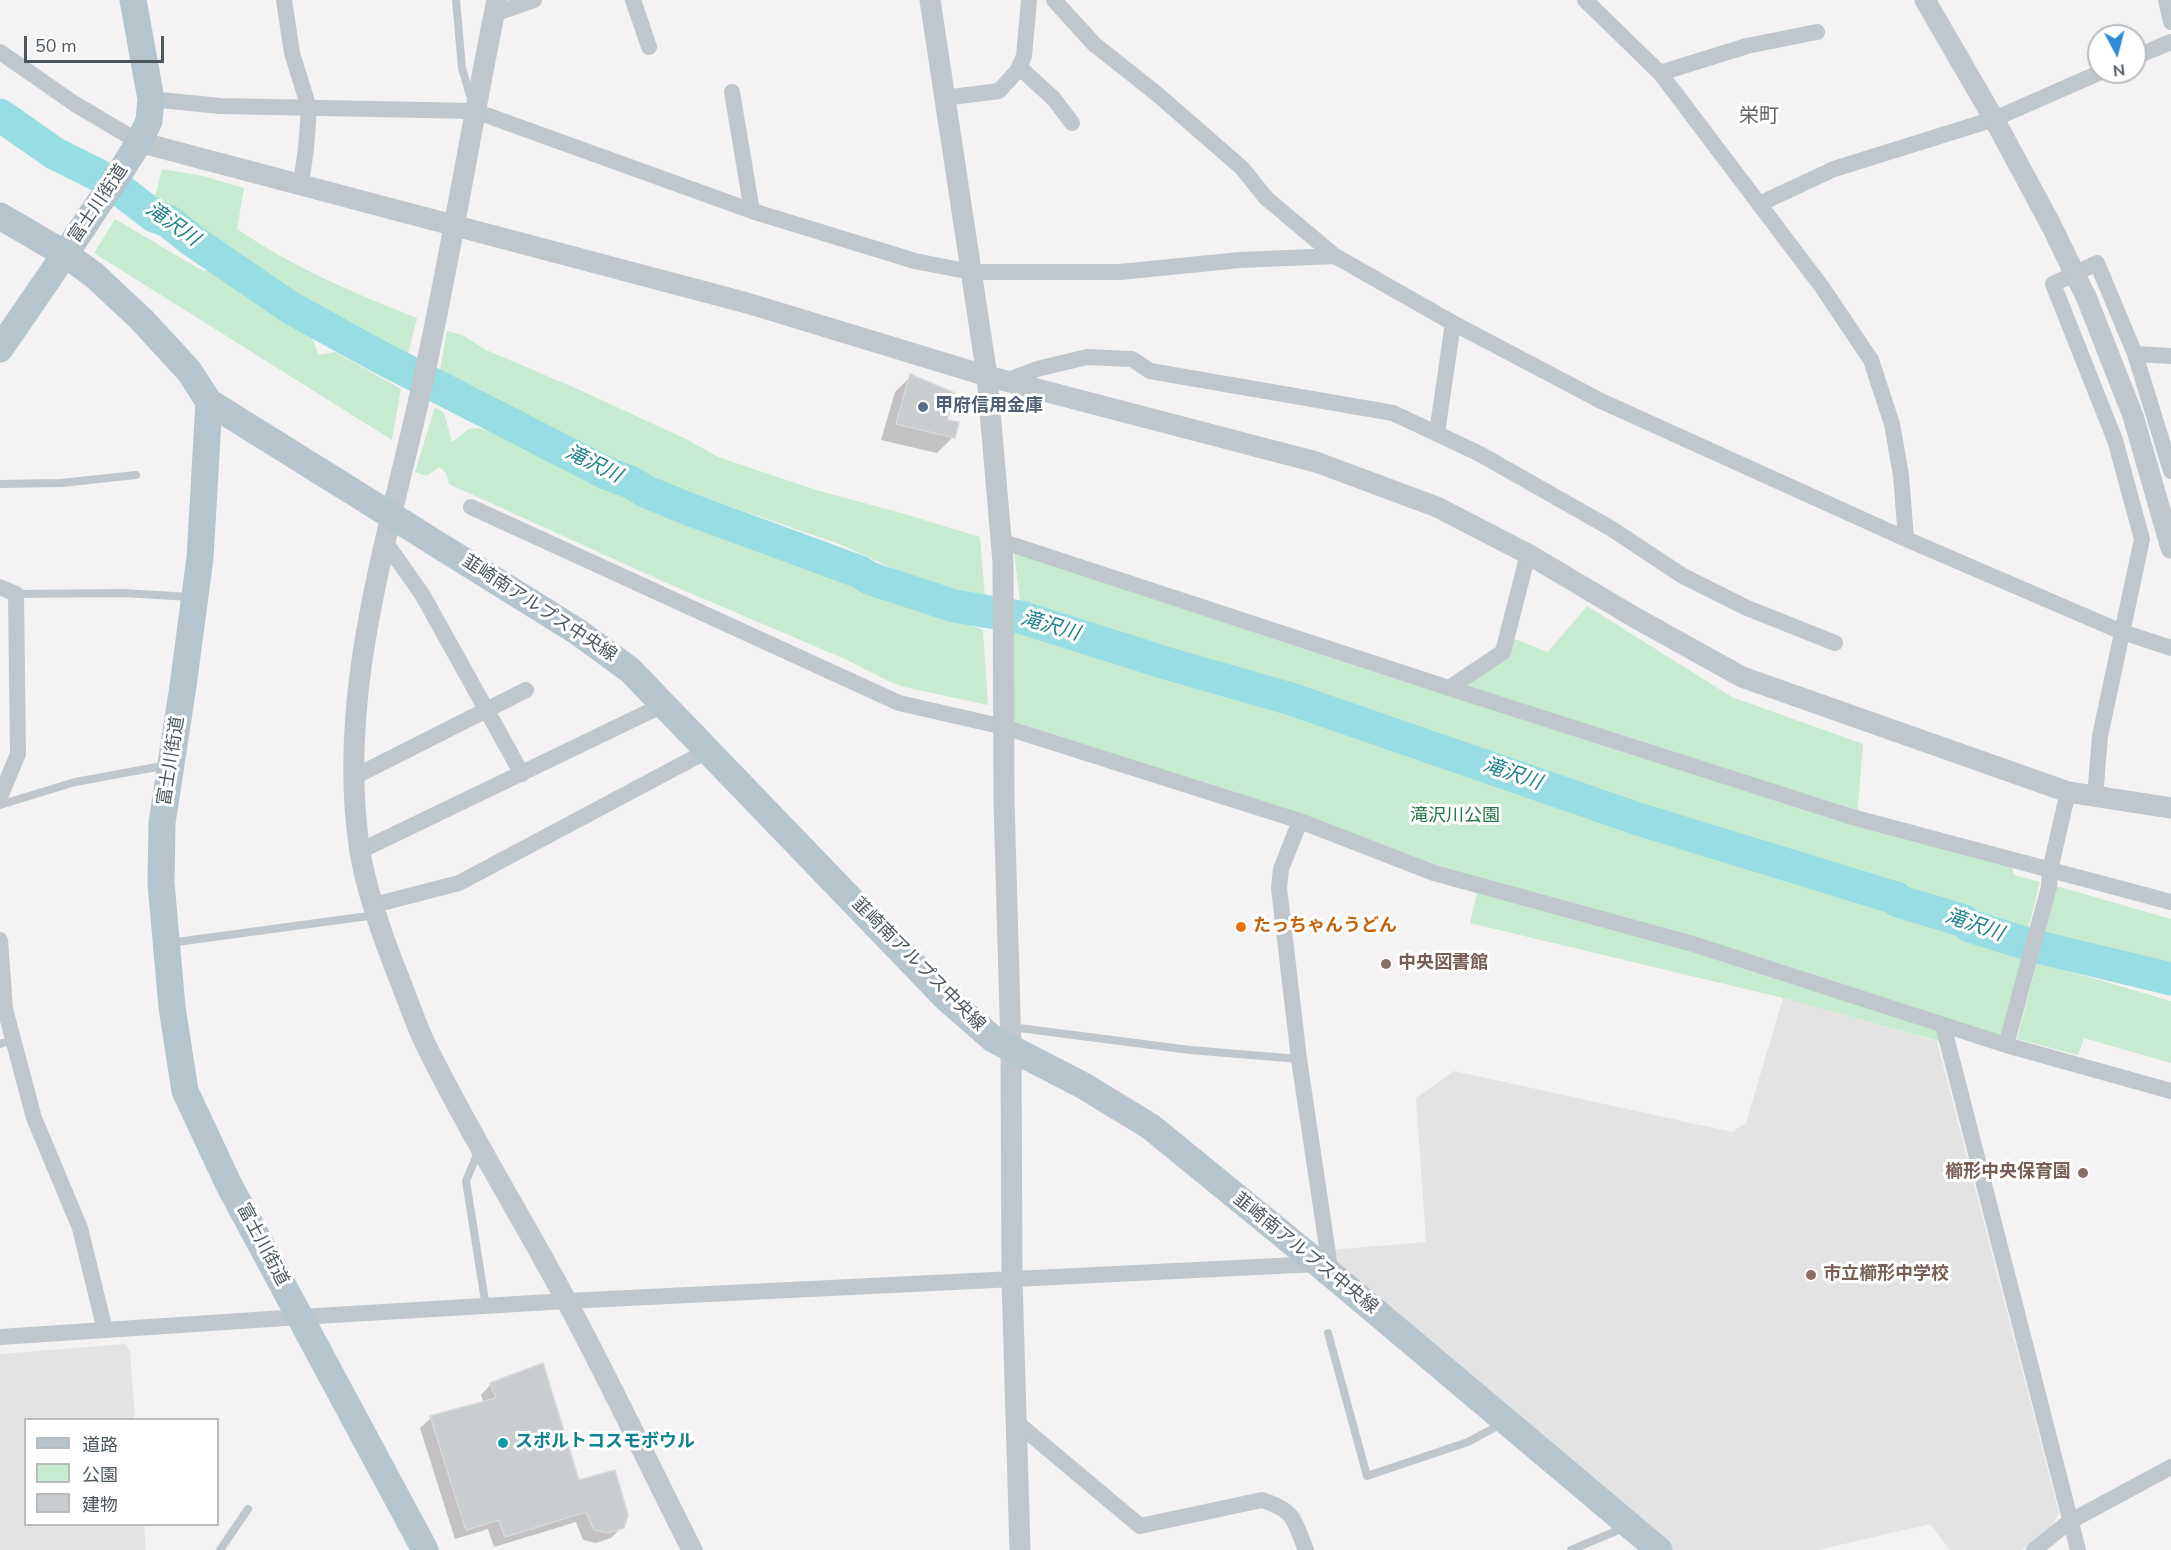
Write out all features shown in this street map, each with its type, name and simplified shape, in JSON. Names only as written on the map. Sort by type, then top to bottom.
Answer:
[{"type":"main road","name":"富士川街道","points":[[133,0],[151,99],[149,121],[133,152],[71,245],[94,275],[142,320],[189,371],[209,402],[200,558],[162,823],[161,883],[172,1007],[185,1091],[230,1185],[425,1550]]},
{"type":"main road","points":[[0,216],[71,245],[0,349]]},
{"type":"main road","name":"韮崎南アルプス中央線","points":[[209,402],[578,632],[630,670],[945,997],[993,1039],[1011,1038],[1151,1127],[1507,1421],[1659,1550]]},
{"type":"street","points":[[284,0],[292,53],[309,108],[301,183]]},
{"type":"street","points":[[534,0],[496,7],[436,322],[406,461],[385,542],[359,674],[354,736],[354,777],[360,851],[386,945],[422,1036],[480,1146],[567,1301],[692,1550]]},
{"type":"street","points":[[633,0],[649,47]]},
{"type":"street","points":[[930,0],[971,272],[997,379],[1002,551],[1004,801],[1011,1038],[1012,1280],[1020,1550]]},
{"type":"street","points":[[944,98],[999,91],[1019,67],[1024,56],[1029,0]]},
{"type":"street","points":[[1054,0],[1094,44],[1157,94],[1225,153],[1242,168],[1266,198],[1335,256],[1453,323],[1601,401],[1906,539],[2122,632],[2171,648]]},
{"type":"street","points":[[1585,0],[1660,73],[1822,287],[1871,360],[1892,424],[1906,539]]},
{"type":"street","points":[[1925,0],[2046,215],[2087,300],[2133,416],[2171,548]]},
{"type":"street","points":[[2166,0],[2171,22]]},
{"type":"street","points":[[1660,73],[1747,46],[1817,32]]},
{"type":"street","points":[[2147,52],[2171,42]]},
{"type":"street","points":[[0,52],[75,104],[133,152],[301,183],[747,303],[997,379],[1316,462],[1437,507],[1528,554],[1742,677],[2068,792],[2171,808]]},
{"type":"street","points":[[1019,67],[1054,99],[1072,123]]},
{"type":"street","points":[[1759,204],[1834,169],[1994,119],[2087,78]]},
{"type":"street","points":[[732,92],[752,211]]},
{"type":"street","points":[[151,99],[220,106],[475,111],[752,211],[915,261],[971,272],[1120,272],[1240,260],[1335,256]]},
{"type":"street","points":[[2095,797],[2100,736],[2142,539],[2115,440],[2053,284],[2097,263],[2135,354],[2171,471]]},
{"type":"street","points":[[1437,434],[1453,323]]},
{"type":"street","points":[[2135,354],[2171,356]]},
{"type":"street","points":[[997,379],[1087,357],[1132,359],[1150,371],[1393,412],[1480,454],[1612,530],[1683,576],[1746,608],[1835,643]]},
{"type":"street","points":[[471,507],[899,703],[1004,727],[1300,821],[1434,873],[1693,944],[2006,1045],[2171,1091]]},
{"type":"street","points":[[385,542],[422,594],[522,774]]},
{"type":"street","points":[[1002,551],[1449,688],[1852,817],[2171,902]]},
{"type":"street","points":[[1449,688],[1503,652],[1528,554]]},
{"type":"street","points":[[0,587],[16,594],[18,754],[0,797]]},
{"type":"street","points":[[354,777],[526,690]]},
{"type":"street","points":[[360,851],[663,705]]},
{"type":"street","points":[[375,910],[459,883],[707,751]]},
{"type":"street","points":[[2006,1045],[2049,887],[2050,870],[2068,792]]},
{"type":"street","points":[[0,1337],[567,1301],[1012,1280],[1324,1269],[1279,888],[1281,869],[1300,821]]},
{"type":"street","points":[[0,940],[7,1042],[34,1118],[80,1228],[105,1330]]},
{"type":"street","points":[[1943,1025],[2078,1550]]},
{"type":"street","points":[[1016,1422],[1140,1526],[1262,1500],[1281,1507],[1292,1516],[1306,1550]]},
{"type":"street","points":[[2034,1550],[2070,1522],[2171,1467]]},
{"type":"lane","points":[[456,0],[462,68],[475,111]]},
{"type":"lane","points":[[0,484],[61,483],[136,475]]},
{"type":"lane","points":[[16,594],[124,593],[195,598]]},
{"type":"lane","points":[[0,805],[75,782],[171,764]]},
{"type":"lane","points":[[167,943],[375,910]]},
{"type":"lane","points":[[1011,1038],[1299,1059]]},
{"type":"lane","points":[[480,1146],[466,1181],[486,1307]]},
{"type":"lane","points":[[1328,1333],[1367,1476],[1468,1442],[1507,1421]]},
{"type":"lane","points":[[220,1550],[248,1509]]},
{"type":"lane","points":[[1571,1550],[1630,1525]]},
{"type":"shaded area","points":[[1783,998],[1937,1041],[2059,1513],[2051,1527],[2022,1550],[1950,1550],[1930,1524],[1818,1550],[1673,1550],[1332,1269],[1330,1250],[1426,1242],[1416,1098],[1454,1071],[1732,1132],[1746,1123]]},
{"type":"shaded area","points":[[125,1344],[130,1351],[135,1418],[24,1418],[24,1526],[144,1526],[146,1550],[0,1550],[0,1354]]},
{"type":"green space","points":[[162,169],[203,176],[244,188],[237,229],[258,243],[324,278],[417,318],[407,358],[381,347],[284,295],[153,204]]},
{"type":"green space","points":[[115,219],[203,271],[221,273],[234,287],[241,289],[311,335],[319,355],[335,352],[401,389],[392,440],[94,253]]},
{"type":"green space","points":[[447,331],[462,335],[486,350],[686,439],[718,457],[816,490],[980,537],[985,598],[914,578],[839,544],[680,489],[603,456],[519,413],[439,376]]},
{"type":"green space","points":[[435,407],[444,413],[452,442],[469,429],[479,428],[608,488],[775,556],[904,600],[922,612],[934,611],[983,630],[988,705],[904,687],[888,681],[847,660],[662,581],[449,484],[446,473],[439,467],[427,476],[415,472]]},
{"type":"green space","name":"滝沢川公園","points":[[1014,553],[1450,692],[1512,638],[1548,652],[1587,606],[1732,697],[1863,744],[1857,819],[2010,859],[2014,875],[2040,882],[2028,930],[1405,733],[1406,721],[1383,723],[1021,608]]},
{"type":"green space","name":"滝沢川公園","points":[[1003,611],[1169,664],[1275,694],[1620,813],[1896,898],[1992,933],[2029,962],[2006,1045],[1443,875],[1004,727]]},
{"type":"green space","points":[[2053,885],[2171,919],[2171,970],[2043,935]]},
{"type":"green space","points":[[1478,889],[1688,947],[1939,1029],[1942,1042],[1783,998],[1470,923]]},
{"type":"green space","points":[[2037,962],[2171,1001],[2171,1063],[2084,1038],[2078,1055],[2017,1039]]},
{"type":"building","points":[[910,374],[955,393],[947,420],[959,422],[955,438],[896,424]]},
{"type":"building","name":"スポルトコスモボウル","points":[[543,1363],[579,1480],[615,1470],[628,1515],[624,1528],[608,1533],[594,1530],[586,1512],[505,1537],[499,1520],[466,1530],[430,1416],[496,1398],[490,1383]]},
{"type":"waterway","name":"滝沢川","points":[[0,115],[54,153],[106,179],[154,216],[168,221],[193,241],[291,308],[378,356],[606,473],[686,508],[860,572],[869,578],[954,606],[1020,617],[1169,664],[1291,699],[1641,820],[1896,898],[1898,901],[1964,921],[1970,926],[2034,946],[2171,979]]},
{"type":"place","name":"甲府信用金庫","points":[[923,407]]},
{"type":"place","name":"たっちゃんうどん","points":[[1241,927]]},
{"type":"place","name":"中央図書館","points":[[1386,964]]},
{"type":"place","name":"櫛形中央保育園","points":[[2083,1173]]},
{"type":"place","name":"市立櫛形中学校","points":[[1811,1275]]},
{"type":"place","name":"スポルトコスモボウル","points":[[503,1443]]},
{"type":"district","name":"栄町","points":[[1759,117]]}]
